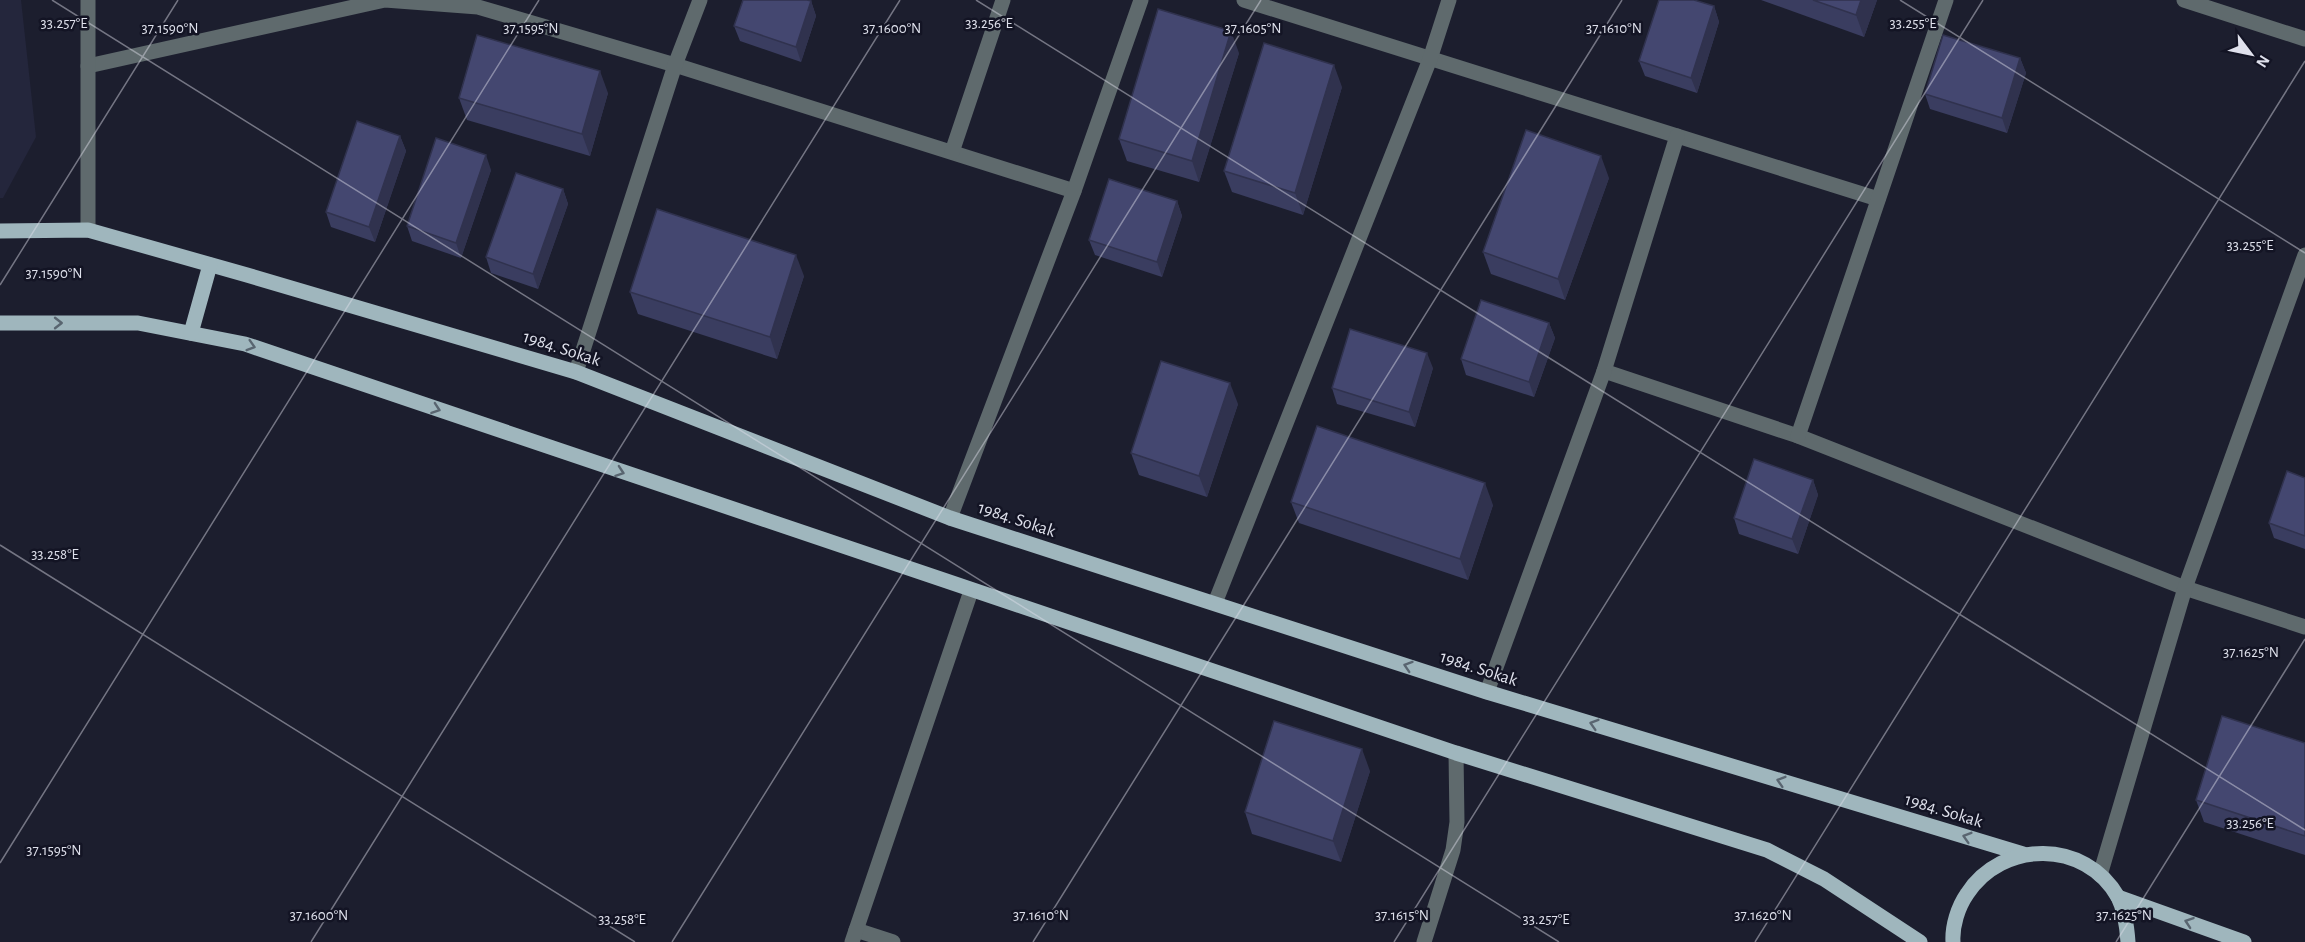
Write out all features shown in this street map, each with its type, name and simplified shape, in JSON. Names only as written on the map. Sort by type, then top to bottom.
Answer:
[{"type":"main road","name":"1984. Sokak","points":[[0,231],[88,231],[576,372],[950,518],[1487,692],[2023,854]]},
{"type":"main road","points":[[191,333],[210,265]]},
{"type":"main road","points":[[0,323],[138,323],[245,344],[1456,753],[1767,850],[1824,879],[1920,942]]},
{"type":"main road","points":[[1953,942],[1960,904],[1976,881],[1997,864],[2023,854],[2051,853],[2077,860],[2100,875],[2118,897],[2127,923],[2128,942]]},
{"type":"main road","points":[[2118,897],[2244,942]]},
{"type":"street","points":[[88,0],[88,231]]},
{"type":"street","points":[[88,66],[385,0],[478,7],[675,65],[1074,191]]},
{"type":"street","points":[[576,372],[675,65],[700,0]]},
{"type":"street","points":[[952,152],[1003,0]]},
{"type":"street","points":[[950,518],[1074,191],[1141,0]]},
{"type":"street","points":[[1244,0],[1878,199]]},
{"type":"street","points":[[1215,603],[1431,59],[1449,0]]},
{"type":"street","points":[[1798,436],[1946,0]]},
{"type":"street","points":[[2184,0],[2305,39]]},
{"type":"street","points":[[1487,692],[1604,371],[1677,136]]},
{"type":"street","points":[[2100,875],[2185,588],[2305,255]]},
{"type":"street","points":[[1604,371],[1798,436],[2185,588],[2305,627]]},
{"type":"street","points":[[893,942],[854,936],[971,591]]},
{"type":"street","points":[[1424,942],[1453,850],[1457,822],[1456,753]]},
{"type":"shaded area","points":[[0,0],[21,0],[36,137],[3,198],[0,198]]},
{"type":"building","points":[[743,0],[811,1],[796,47],[734,26]]},
{"type":"building","points":[[1659,0],[1694,0],[1714,6],[1691,78],[1639,61]]},
{"type":"building","points":[[1813,0],[1861,0],[1856,15]]},
{"type":"building","points":[[1158,9],[1231,31],[1192,161],[1119,139]]},
{"type":"building","points":[[477,35],[600,71],[582,134],[459,98]]},
{"type":"building","points":[[1943,35],[2020,58],[2002,118],[1925,94]]},
{"type":"building","points":[[1264,43],[1334,65],[1295,193],[1224,171]]},
{"type":"building","points":[[357,121],[400,136],[369,227],[326,212]]},
{"type":"building","points":[[1526,130],[1601,156],[1558,279],[1483,252]]},
{"type":"building","points":[[436,138],[486,155],[456,243],[407,226]]},
{"type":"building","points":[[516,173],[563,189],[533,274],[486,257]]},
{"type":"building","points":[[1109,179],[1177,201],[1157,262],[1089,240]]},
{"type":"building","points":[[657,209],[796,255],[770,337],[630,292]]},
{"type":"building","points":[[1481,300],[1549,323],[1529,382],[1461,359]]},
{"type":"building","points":[[1350,329],[1427,353],[1409,412],[1332,388]]},
{"type":"building","points":[[1161,361],[1230,383],[1199,476],[1131,453]]},
{"type":"building","points":[[1317,426],[1485,483],[1460,559],[1291,502]]},
{"type":"building","points":[[1754,459],[1813,480],[1792,539],[1734,518]]},
{"type":"building","points":[[2287,471],[2305,478],[2305,536],[2269,523]]},
{"type":"building","points":[[2222,716],[2305,743],[2305,836],[2196,800]]},
{"type":"building","points":[[1274,721],[1362,749],[1333,841],[1245,812]]}]
